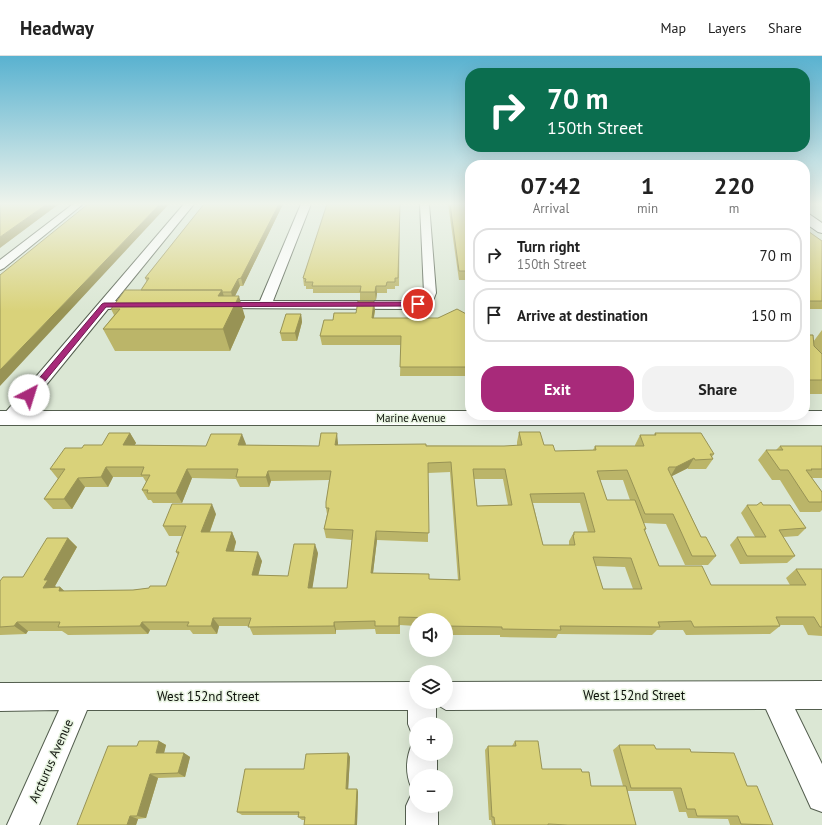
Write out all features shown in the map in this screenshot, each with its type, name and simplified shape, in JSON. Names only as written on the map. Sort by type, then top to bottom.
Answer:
[{"type":"main road","name":"Marine Avenue","points":[[5,418],[465,417]]},
{"type":"main road","name":"Marine Avenue","points":[[810,418],[822,418]]},
{"type":"street","points":[[0,266],[33,240]]},
{"type":"street","points":[[5,418],[159,240]]},
{"type":"street","points":[[265,305],[291,240]]},
{"type":"street","points":[[204,305],[410,305],[426,303],[430,293],[427,240]]},
{"type":"street","points":[[104,305],[150,305]]},
{"type":"street","points":[[774,695],[822,797]]},
{"type":"street","name":"West 152nd Street","points":[[453,696],[822,695]]},
{"type":"street","name":"West 152nd Street","points":[[0,697],[409,696]]},
{"type":"street","name":"Arcturus Avenue","points":[[23,825],[79,697]]},
{"type":"street","points":[[422,813],[422,825]]},
{"type":"building","points":[[44,240],[125,240],[0,370],[0,275]]},
{"type":"building","points":[[175,240],[261,240],[241,278],[238,279],[231,292],[222,292],[222,290],[141,290],[149,278],[145,278]]},
{"type":"building","points":[[315,240],[399,240],[398,278],[395,278],[395,282],[387,282],[386,286],[376,286],[375,292],[360,292],[361,286],[312,286],[313,282],[305,282],[306,279],[303,278]]},
{"type":"building","points":[[455,240],[465,240],[465,271],[459,271]]},
{"type":"building","points":[[810,240],[822,241],[822,301],[810,301]]},
{"type":"building","points":[[125,290],[222,290],[218,296],[239,296],[223,329],[103,329],[120,309],[111,309]]},
{"type":"building","points":[[358,301],[374,301],[372,318],[438,318],[457,309],[465,313],[465,367],[400,367],[401,336],[320,336],[324,320],[333,320],[334,313],[356,313]]},
{"type":"building","points":[[286,314],[301,314],[295,333],[280,333]]},
{"type":"building","points":[[810,335],[813,335],[814,346],[822,354],[822,380],[810,380]]},
{"type":"building","points":[[519,432],[540,432],[544,445],[553,445],[555,451],[596,450],[595,446],[644,446],[640,435],[656,435],[655,433],[701,433],[714,454],[710,454],[713,459],[695,460],[694,458],[676,467],[669,467],[668,469],[701,537],[706,537],[716,556],[692,556],[673,514],[645,514],[627,470],[597,471],[607,500],[635,500],[646,529],[644,529],[659,566],[702,566],[711,585],[806,585],[796,569],[822,569],[822,627],[820,627],[814,617],[776,617],[780,626],[694,627],[691,621],[658,622],[660,627],[560,626],[561,630],[502,629],[502,627],[453,626],[453,613],[409,613],[409,617],[399,617],[399,626],[375,626],[375,621],[334,622],[334,626],[248,627],[251,618],[213,618],[211,626],[187,626],[189,622],[142,622],[140,626],[58,627],[60,622],[17,622],[14,626],[0,627],[0,581],[3,577],[23,577],[47,538],[68,538],[44,580],[48,580],[43,588],[60,587],[59,591],[133,590],[149,588],[150,586],[166,586],[179,552],[176,552],[186,526],[163,526],[172,504],[212,504],[201,532],[232,532],[226,551],[258,552],[252,575],[288,576],[294,544],[315,544],[308,588],[347,588],[353,530],[324,529],[329,508],[326,508],[326,502],[331,471],[268,471],[266,477],[236,477],[238,469],[187,469],[176,493],[147,493],[148,490],[142,490],[150,475],[141,475],[144,467],[106,467],[101,477],[78,478],[64,499],[44,499],[65,469],[50,469],[65,448],[82,448],[84,445],[102,445],[109,433],[130,433],[123,445],[206,446],[211,434],[242,434],[238,445],[319,446],[321,433],[337,433],[335,445],[426,444],[426,446],[522,445]],"holes":[[[451,462],[460,580],[429,579],[429,574],[371,573],[376,531],[429,533],[428,463]],[[473,469],[505,469],[512,505],[477,506]],[[584,493],[595,532],[574,532],[573,535],[575,545],[543,545],[530,494]],[[593,557],[631,558],[642,589],[603,589]]]},
{"type":"building","points":[[780,446],[822,446],[822,469],[806,470],[822,492],[822,502],[809,502],[788,470],[780,470],[766,450],[783,450]]},
{"type":"building","points":[[761,502],[763,505],[790,505],[806,528],[779,530],[795,556],[747,556],[737,537],[766,537],[747,505],[757,505]]},
{"type":"building","points":[[139,741],[159,741],[156,753],[184,753],[178,773],[150,774],[137,816],[130,816],[127,825],[77,825],[108,746],[137,746]]},
{"type":"building","points":[[515,741],[538,741],[542,769],[581,769],[582,772],[589,772],[591,786],[626,786],[636,825],[495,825],[494,817],[492,817],[488,746],[516,746]]},
{"type":"building","points":[[619,745],[654,745],[656,749],[690,749],[691,752],[734,753],[747,786],[757,786],[773,825],[741,824],[738,816],[697,816],[695,809],[687,809],[681,788],[631,788]]},
{"type":"building","points":[[348,753],[346,789],[357,789],[355,825],[304,825],[305,817],[298,817],[299,812],[237,812],[245,769],[304,769],[306,754]]},
{"type":"route","points":[[29,395],[104,305],[418,304]]}]
